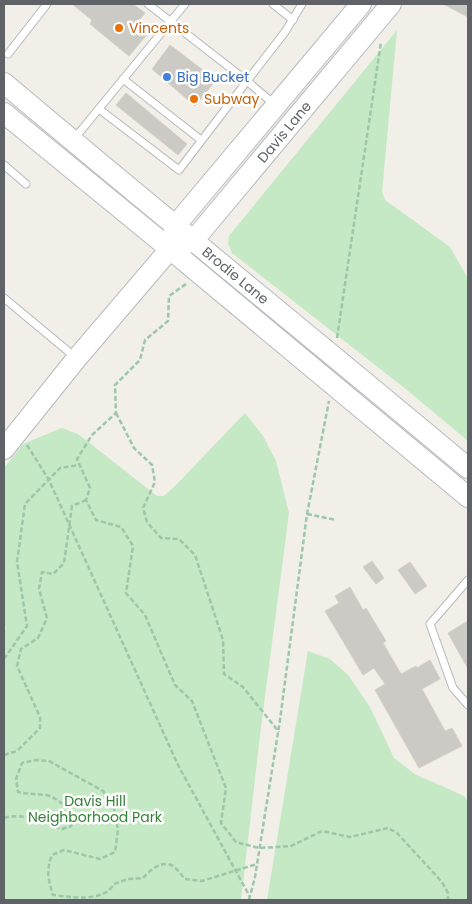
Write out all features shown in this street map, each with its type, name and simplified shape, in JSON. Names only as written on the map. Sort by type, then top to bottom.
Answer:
[{"type":"main road","name":"Davis Lane","points":[[4,449],[77,358],[170,249],[175,226],[361,4]]},
{"type":"main road","points":[[298,114],[319,75],[360,26],[363,8],[361,4]]},
{"type":"main road","name":"Davis Lane","points":[[193,241],[391,4]]},
{"type":"main road","name":"Brodie Lane","points":[[4,84],[334,355],[468,468]]},
{"type":"main road","name":"Brodie Lane","points":[[4,113],[468,496]]},
{"type":"main road","points":[[170,249],[193,241]]},
{"type":"lane","points":[[8,54],[47,4]]},
{"type":"lane","points":[[148,4],[276,106]]},
{"type":"lane","points":[[72,141],[185,4]]},
{"type":"lane","points":[[272,4],[293,20]]},
{"type":"lane","points":[[99,109],[179,170],[293,20],[302,4]]},
{"type":"lane","points":[[123,79],[201,140]]},
{"type":"lane","points":[[4,165],[26,184]]},
{"type":"lane","points":[[4,298],[77,358]]},
{"type":"lane","points":[[468,580],[430,624],[453,688],[468,705]]},
{"type":"path","points":[[336,344],[382,38]]},
{"type":"path","points":[[191,280],[168,296],[168,321],[145,340],[140,360],[115,385],[116,413],[134,448],[152,464],[155,482],[143,508],[147,522],[161,538],[179,538],[195,555],[223,640],[224,674],[243,687],[279,732]]},
{"type":"path","points":[[249,899],[257,864],[279,732],[307,514],[330,395]]},
{"type":"path","points":[[116,413],[92,434],[76,459],[90,488],[86,500],[96,520],[121,527],[133,546],[126,592],[145,615],[175,685],[192,701],[226,788],[221,823],[236,842],[259,848],[290,846],[322,831],[350,837],[388,828],[397,833],[442,882],[448,893],[448,900]]},
{"type":"path","points":[[18,431],[49,480],[178,765],[249,899]]},
{"type":"path","points":[[4,659],[27,626],[17,562],[25,504],[60,468],[79,465]]},
{"type":"path","points":[[4,755],[17,751],[40,728],[40,717],[17,666],[21,649],[38,638],[47,618],[39,589],[42,572],[54,574],[64,563],[72,506],[86,500]]},
{"type":"path","points":[[307,514],[336,520]]},
{"type":"path","points":[[4,818],[12,815],[30,817],[62,830],[71,826],[75,815],[64,805],[47,795],[30,795],[18,792],[16,779],[22,763],[36,760],[50,761],[103,791],[114,809],[118,830],[114,852],[100,859],[64,850],[52,856],[48,865],[47,878],[54,895],[70,897],[101,896],[110,891],[114,884],[128,879],[143,878],[151,869],[167,864],[172,865],[185,879],[202,881],[257,864]]},
{"type":"green space","points":[[397,30],[382,192],[385,200],[450,247],[467,277],[468,441],[407,390],[232,253],[228,243],[229,236]]},
{"type":"green space","name":"Davis Hill Neighborhood Park","points":[[245,413],[263,436],[276,461],[289,513],[241,900],[4,900],[4,631],[6,628],[4,622],[4,468],[23,444],[62,428],[78,434],[157,496],[164,496]]},
{"type":"green space","points":[[308,651],[330,659],[348,675],[370,707],[394,758],[416,775],[464,796],[468,801],[468,900],[267,900]]},
{"type":"building","name":"Vincents","points":[[72,4],[133,4],[145,13],[137,23],[149,32],[129,56],[90,24],[92,20]]},
{"type":"building","points":[[443,4],[468,4],[468,17]]},
{"type":"building","points":[[170,45],[216,80],[195,106],[152,69]]},
{"type":"building","points":[[126,93],[187,144],[178,155],[116,105]]},
{"type":"building","points":[[372,561],[384,578],[376,584],[363,567]]},
{"type":"building","points":[[410,562],[427,586],[415,594],[398,570]]},
{"type":"building","points":[[350,587],[363,610],[366,608],[386,641],[383,643],[401,674],[416,666],[417,668],[430,660],[440,679],[422,689],[445,731],[452,728],[462,746],[419,768],[375,690],[385,684],[374,668],[363,675],[325,611],[339,603],[335,596]]},
{"type":"building","points":[[468,621],[468,669],[448,633]]},
{"type":"place","name":"Vincents","points":[[119,28]]},
{"type":"place","name":"Big Bucket","points":[[167,77]]},
{"type":"place","name":"Subway","points":[[194,99]]}]
